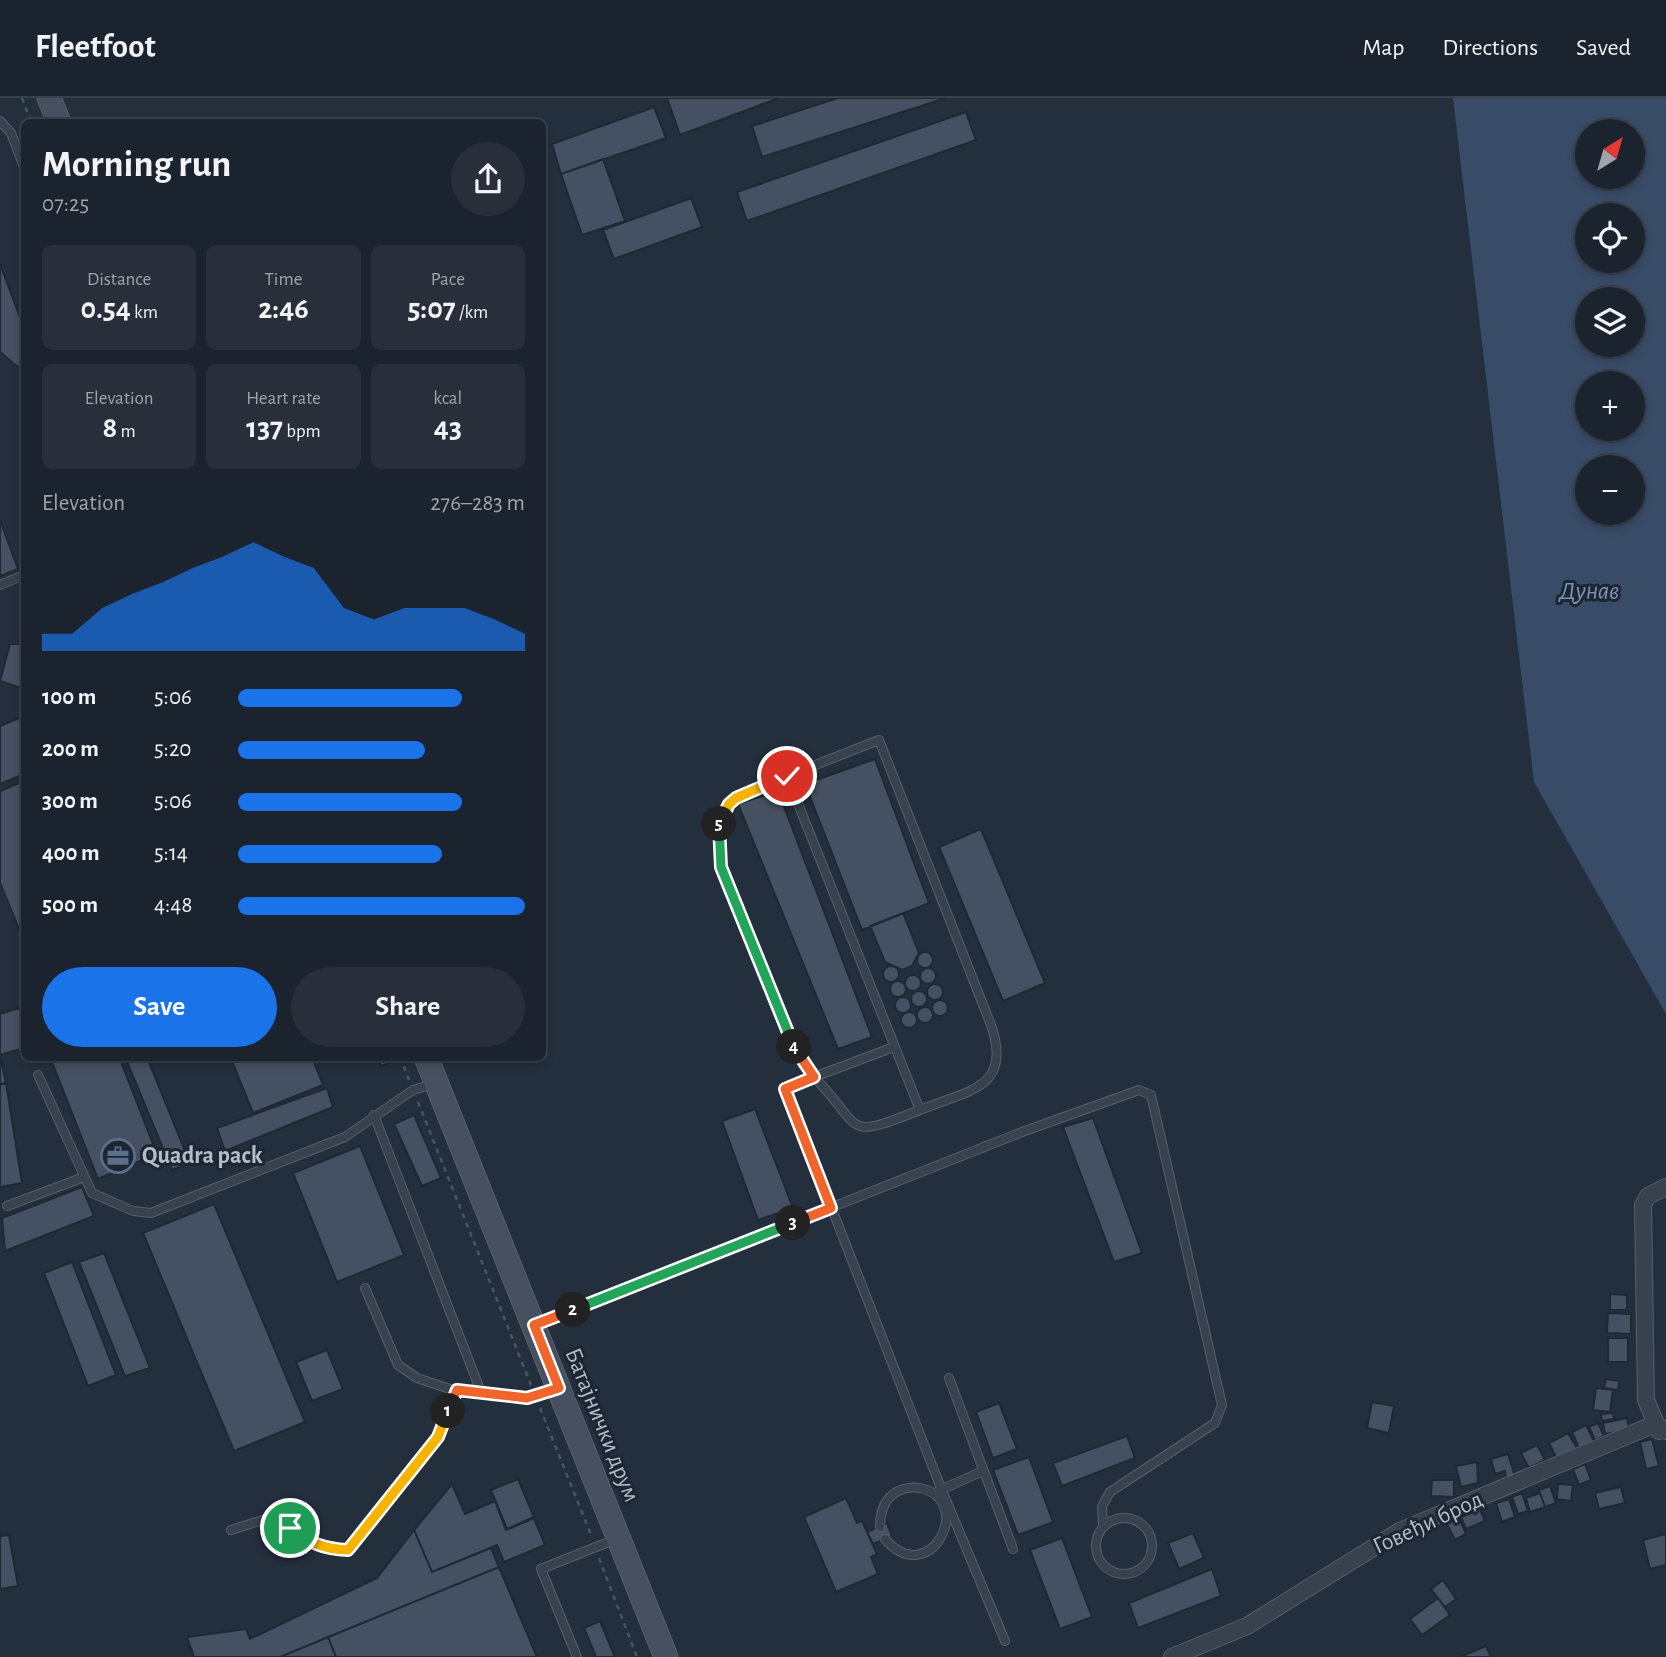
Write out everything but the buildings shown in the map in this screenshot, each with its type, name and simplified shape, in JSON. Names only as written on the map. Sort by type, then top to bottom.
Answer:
[{"type":"main road","points":[[49,98],[58,119]]},
{"type":"main road","name":"Батајнички друм","points":[[428,1061],[666,1657]]},
{"type":"street","points":[[1666,1188],[1648,1196],[1643,1205],[1646,1400],[1666,1442]]},
{"type":"street","name":"Говеђи брод","points":[[1172,1657],[1247,1626],[1400,1531],[1661,1427]]},
{"type":"lane","points":[[0,121],[8,128],[21,160]]},
{"type":"lane","points":[[0,585],[21,576]]},
{"type":"lane","points":[[879,740],[997,1043],[998,1065],[988,1079],[879,1126],[861,1128],[848,1120],[814,1077],[795,1050],[721,867],[718,845],[720,820],[729,804],[744,793],[879,740]]},
{"type":"lane","points":[[787,776],[920,1110]]},
{"type":"lane","points":[[894,1047],[785,1089],[941,1488],[1005,1641]]},
{"type":"lane","points":[[38,1075],[92,1193],[133,1211],[150,1213],[345,1137],[413,1090],[436,1083]]},
{"type":"lane","points":[[534,1325],[1035,1127],[1139,1090],[1151,1095],[1166,1148],[1222,1405],[1215,1423],[1110,1492],[1102,1506],[1103,1527],[1096,1544],[1100,1562],[1116,1573],[1125,1574],[1143,1567],[1151,1550],[1148,1532],[1135,1521],[1118,1519],[1103,1527]]},
{"type":"lane","points":[[374,1115],[481,1392]]},
{"type":"lane","points":[[7,1206],[84,1177]]},
{"type":"lane","points":[[365,1288],[398,1365],[435,1386],[527,1398],[559,1388]]},
{"type":"lane","points":[[949,1378],[1013,1549]]},
{"type":"lane","points":[[231,1530],[269,1518],[290,1528],[312,1545],[326,1550],[348,1550],[438,1437],[457,1390]]},
{"type":"lane","points":[[934,1495],[941,1488],[983,1471]]},
{"type":"lane","points":[[880,1527],[883,1506],[898,1491],[920,1488],[934,1495],[944,1509],[947,1520],[945,1531],[932,1548],[912,1555],[901,1552],[885,1539]]},
{"type":"lane","points":[[577,1657],[541,1569],[619,1538]]},
{"type":"path","points":[[22,98],[30,119]]},
{"type":"path","points":[[402,1061],[638,1657]]},
{"type":"water","name":"Дунав","points":[[1453,98],[1666,98],[1666,1014],[1534,782]]},
{"type":"place","name":"Quadra pack","points":[[118,1156]]},
{"type":"route","points":[[290,1528],[312,1545],[326,1550],[348,1550],[438,1437],[457,1390],[527,1398],[559,1388],[534,1325],[831,1208],[785,1089],[814,1077],[795,1050],[721,867],[718,845],[720,820],[729,804],[744,793],[787,776]]}]
